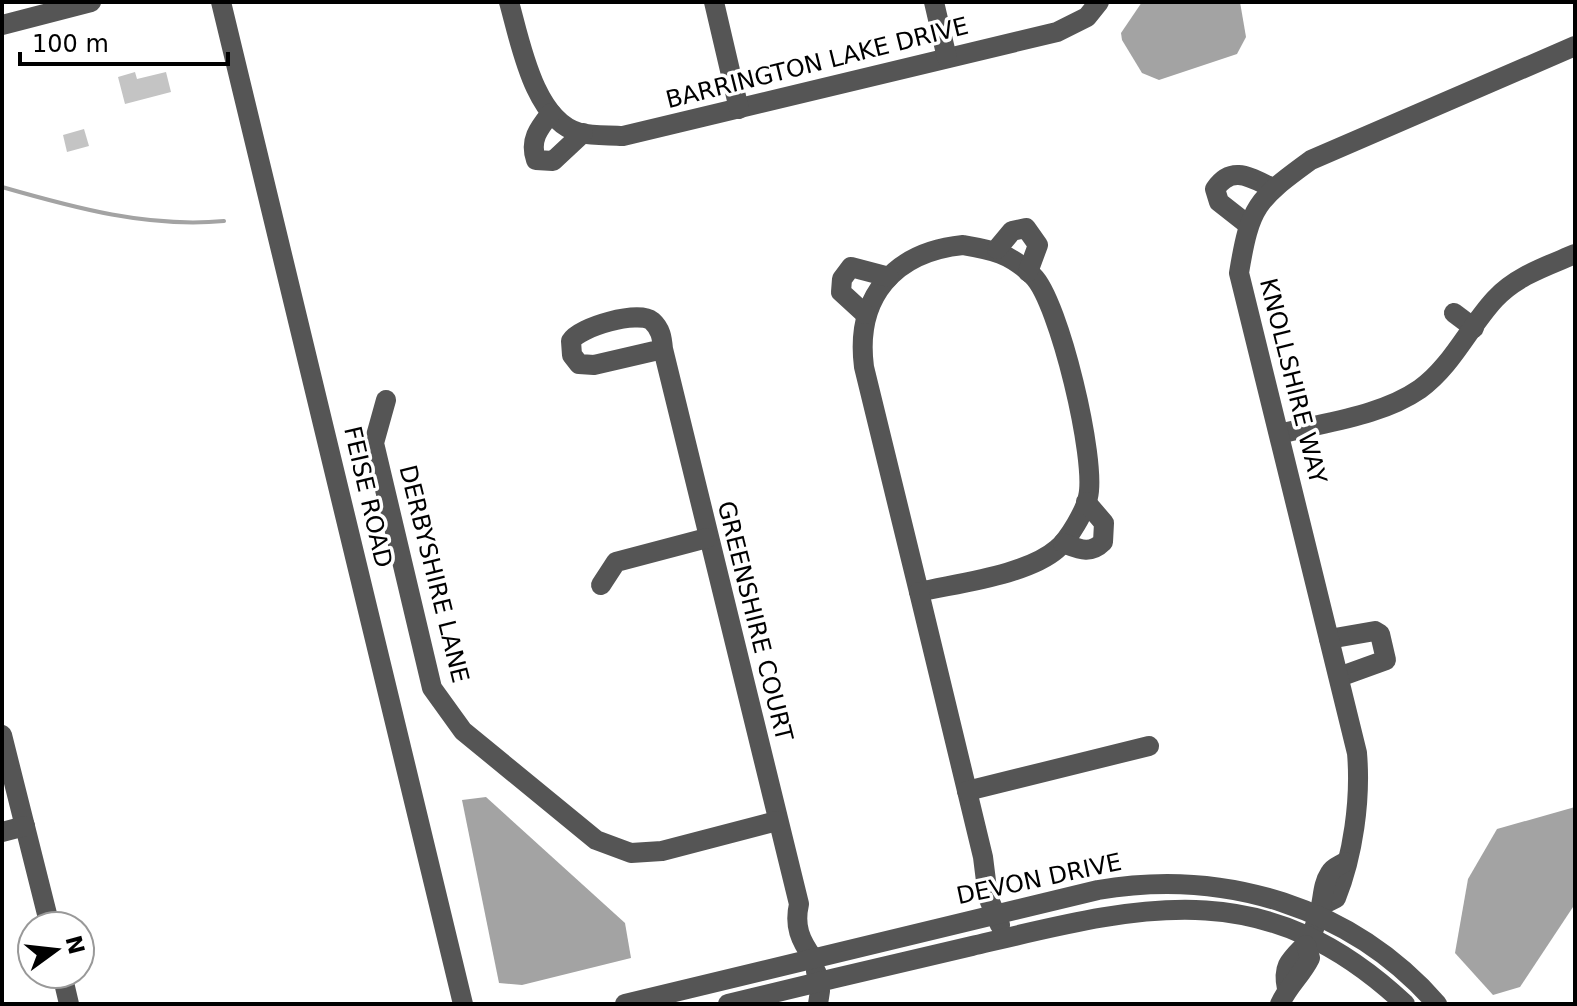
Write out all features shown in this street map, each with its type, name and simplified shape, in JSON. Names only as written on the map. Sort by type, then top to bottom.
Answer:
[{"type":"street","points":[[2,25],[91,2]]},
{"type":"street","name":"FEISE ROAD","points":[[221,2],[463,1004]]},
{"type":"street","name":"BARRINGTON LAKE DRIVE","points":[[509,2],[531,77],[551,113],[570,129],[583,133],[634,135],[1057,32],[1087,17],[1099,2]]},
{"type":"street","points":[[714,2],[739,109]]},
{"type":"street","points":[[934,2],[947,58]]},
{"type":"street","name":"KNOLLSHIRE WAY","points":[[1283,996],[1284,974],[1295,952],[1308,941],[1321,910],[1321,892],[1331,869],[1345,862],[1358,771],[1339,677],[1239,273],[1247,224],[1273,188],[1311,160],[1575,46]]},
{"type":"street","points":[[551,113],[537,131],[532,148],[536,160],[553,161],[583,133]]},
{"type":"street","points":[[1247,224],[1219,202],[1215,189],[1222,178],[1234,173],[1246,175],[1273,188]]},
{"type":"street","points":[[997,249],[1012,231],[1026,228],[1038,245],[1028,272]]},
{"type":"street","points":[[919,592],[1039,560],[1063,543],[1086,502],[1090,461],[1056,315],[1044,291],[1028,272],[997,249],[963,245],[934,248],[909,259],[889,277],[865,314],[861,343],[864,367],[983,857],[992,867],[999,895],[997,914],[1003,938]]},
{"type":"street","points":[[1280,434],[1391,405],[1422,387],[1496,298],[1525,276],[1575,254]]},
{"type":"street","points":[[865,314],[841,292],[845,272],[851,267],[889,277]]},
{"type":"street","points":[[1454,313],[1474,328]]},
{"type":"street","name":"GREENSHIRE COURT","points":[[663,349],[777,821],[799,904],[808,914],[813,958],[823,995]]},
{"type":"street","name":"DERBYSHIRE LANE","points":[[386,400],[374,443],[432,688],[463,731],[596,840],[631,853],[662,851],[777,821]]},
{"type":"street","points":[[1063,543],[1084,551],[1096,549],[1103,542],[1104,523],[1086,502]]},
{"type":"street","points":[[601,585],[616,562],[707,538]]},
{"type":"street","points":[[1329,639],[1375,631],[1384,641],[1387,652],[1386,660],[1339,677]]},
{"type":"street","points":[[2,735],[46,910]]},
{"type":"street","points":[[967,791],[1149,746]]},
{"type":"street","points":[[2,832],[25,826]]},
{"type":"street","name":"DEVON DRIVE","points":[[625,1004],[684,997],[813,958],[1098,890],[1162,883],[1233,889],[1321,910],[1392,961],[1437,1004]]},
{"type":"street","name":"DEVON DRIVE","points":[[728,1004],[823,995],[1003,938],[1110,913],[1177,908],[1228,912],[1308,941],[1370,974],[1405,1004]]},
{"type":"shaded area","points":[[1142,2],[1240,2],[1246,37],[1237,54],[1159,80],[1142,73],[1122,40],[1121,33]]},
{"type":"shaded area","points":[[486,797],[625,923],[631,958],[522,985],[499,983],[462,800]]},
{"type":"shaded area","points":[[1575,807],[1575,904],[1520,987],[1493,995],[1455,953],[1468,879],[1497,829]]},
{"type":"building","points":[[135,72],[137,79],[166,72],[171,92],[125,104],[118,77]]},
{"type":"building","points":[[84,129],[89,146],[67,152],[63,135]]},
{"type":"waterway","points":[[2,187],[84,209],[140,219],[224,221]]}]
